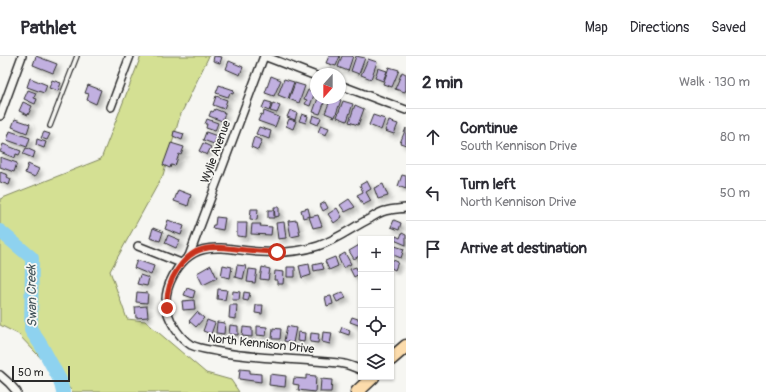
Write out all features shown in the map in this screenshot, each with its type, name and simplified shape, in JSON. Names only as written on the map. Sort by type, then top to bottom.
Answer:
[{"type":"main road","points":[[394,356],[406,346]]},
{"type":"main road","points":[[357,392],[370,380]]},
{"type":"street","points":[[0,116],[22,56]]},
{"type":"street","points":[[111,107],[130,56]]},
{"type":"street","points":[[264,56],[310,74]]},
{"type":"street","name":"Wylie Avenue","points":[[189,256],[264,56]]},
{"type":"street","points":[[346,87],[406,110]]},
{"type":"street","points":[[189,256],[201,249],[221,248],[260,252],[295,251],[318,246],[344,234],[364,221],[384,211],[406,208]]},
{"type":"street","points":[[138,246],[181,263]]},
{"type":"street","name":"North Kennison Drive","points":[[189,256],[181,263],[169,284],[166,298],[169,316],[175,328],[182,338],[192,345],[232,354],[345,364],[358,369]]},
{"type":"street","points":[[0,375],[9,382],[17,392]]},
{"type":"lane","points":[[50,126],[77,56]]},
{"type":"green space","points":[[141,56],[209,56],[180,116],[163,175],[110,271],[127,319],[145,321],[206,373],[231,380],[239,392],[73,392],[18,334],[0,325],[0,199],[101,159]]},
{"type":"building","points":[[36,56],[57,64],[53,73],[33,65]]},
{"type":"building","points":[[214,56],[222,57],[220,63],[213,61]]},
{"type":"building","points":[[329,56],[340,56],[336,66],[326,63]]},
{"type":"building","points":[[342,56],[353,56],[348,71],[346,70],[346,68],[338,67]]},
{"type":"building","points":[[356,56],[365,58],[359,74],[351,71]]},
{"type":"building","points":[[368,59],[377,62],[371,79],[361,75]]},
{"type":"building","points":[[229,61],[243,67],[240,75],[226,69]]},
{"type":"building","points":[[389,67],[399,70],[392,87],[383,84]]},
{"type":"building","points":[[378,68],[387,71],[383,81],[375,78]]},
{"type":"building","points":[[402,72],[406,74],[405,92],[395,89]]},
{"type":"building","points":[[271,76],[281,80],[274,96],[265,93]]},
{"type":"building","points":[[30,78],[47,85],[44,93],[27,87]]},
{"type":"building","points":[[284,79],[294,82],[288,99],[278,95]]},
{"type":"building","points":[[52,80],[61,83],[58,91],[49,88]]},
{"type":"building","points":[[295,83],[305,86],[299,103],[289,99]]},
{"type":"building","points":[[88,85],[101,90],[96,104],[87,100],[89,94],[85,93]]},
{"type":"building","points":[[219,85],[234,90],[233,94],[230,93],[228,97],[216,93]]},
{"type":"building","points":[[28,90],[36,93],[34,98],[37,99],[35,104],[24,99]]},
{"type":"building","points":[[308,90],[310,91],[310,106],[305,104],[307,100],[304,99]]},
{"type":"building","points":[[216,96],[227,100],[224,109],[213,105]]},
{"type":"building","points":[[265,101],[272,103],[269,111],[262,108]]},
{"type":"building","points":[[23,102],[32,106],[28,115],[19,111]]},
{"type":"building","points":[[346,102],[353,104],[347,121],[337,117],[342,104],[346,104]]},
{"type":"building","points":[[273,103],[280,106],[277,113],[270,111]]},
{"type":"building","points":[[316,104],[324,104],[320,114],[313,112]]},
{"type":"building","points":[[329,104],[340,104],[335,117],[325,113]]},
{"type":"building","points":[[355,105],[364,109],[358,125],[349,122]]},
{"type":"building","points":[[215,109],[225,113],[222,121],[209,116],[211,111],[213,112]]},
{"type":"building","points":[[290,110],[297,113],[295,120],[287,117]]},
{"type":"building","points":[[264,111],[279,117],[275,127],[258,121],[261,114],[263,115]]},
{"type":"building","points":[[302,114],[308,116],[306,123],[299,121]]},
{"type":"building","points":[[313,115],[321,118],[318,125],[311,122]]},
{"type":"building","points":[[373,115],[385,119],[381,130],[369,125]]},
{"type":"building","points":[[15,119],[30,124],[27,133],[12,127]]},
{"type":"building","points":[[207,119],[218,123],[215,131],[206,128],[207,124],[205,124]]},
{"type":"building","points":[[289,119],[296,121],[293,129],[286,126]]},
{"type":"building","points":[[389,121],[398,124],[394,134],[385,131]]},
{"type":"building","points":[[321,125],[329,128],[326,135],[318,132]]},
{"type":"building","points":[[259,127],[271,131],[269,139],[256,134]]},
{"type":"building","points":[[406,128],[406,145],[400,143]]},
{"type":"building","points":[[10,131],[30,138],[27,147],[7,140]]},
{"type":"building","points":[[174,131],[184,134],[182,140],[173,136]]},
{"type":"building","points":[[44,132],[50,134],[47,140],[41,138]]},
{"type":"building","points":[[206,132],[217,136],[214,144],[203,140]]},
{"type":"building","points":[[254,137],[262,140],[258,150],[251,147]]},
{"type":"building","points":[[37,139],[46,142],[44,148],[36,145]]},
{"type":"building","points":[[171,143],[184,147],[181,155],[179,154],[175,166],[171,165],[170,168],[163,165]]},
{"type":"building","points":[[203,143],[211,147],[207,155],[199,151]]},
{"type":"building","points":[[3,144],[21,151],[19,155],[16,154],[15,158],[0,152]]},
{"type":"building","points":[[26,148],[35,152],[33,158],[23,154]]},
{"type":"building","points":[[0,157],[17,163],[14,172],[0,167]]},
{"type":"building","points":[[28,164],[39,169],[35,177],[25,173]]},
{"type":"building","points":[[0,172],[8,175],[7,177],[11,179],[9,185],[0,182]]},
{"type":"building","points":[[402,175],[406,176],[406,189],[398,186]]},
{"type":"building","points":[[367,181],[371,189],[366,192],[371,201],[363,205],[357,195],[363,192],[360,185]]},
{"type":"building","points":[[383,184],[388,196],[378,199],[374,188]]},
{"type":"building","points":[[178,190],[191,195],[188,206],[174,201]]},
{"type":"building","points":[[349,199],[355,207],[345,212],[340,205]]},
{"type":"building","points":[[325,202],[328,208],[323,211],[320,205]]},
{"type":"building","points":[[274,207],[279,207],[279,216],[275,217]]},
{"type":"building","points":[[308,208],[310,216],[303,218],[301,210]]},
{"type":"building","points":[[337,208],[342,217],[334,223],[328,214]]},
{"type":"building","points":[[251,209],[258,209],[257,220],[250,219]]},
{"type":"building","points":[[268,210],[274,210],[274,218],[268,218]]},
{"type":"building","points":[[318,215],[322,226],[313,228],[309,217]]},
{"type":"building","points":[[216,217],[225,218],[223,230],[212,228],[213,225],[215,225]]},
{"type":"building","points":[[168,220],[184,226],[181,235],[165,229]]},
{"type":"building","points":[[297,220],[300,235],[291,237],[288,221]]},
{"type":"building","points":[[394,220],[401,223],[399,230],[391,227]]},
{"type":"building","points":[[284,222],[286,238],[278,239],[276,223]]},
{"type":"building","points":[[237,223],[247,223],[246,237],[237,236]]},
{"type":"building","points":[[252,224],[261,224],[260,226],[272,227],[271,235],[251,234]]},
{"type":"building","points":[[153,228],[163,232],[160,241],[150,238]]},
{"type":"building","points":[[402,233],[406,235],[406,245],[394,240],[396,236],[400,238]]},
{"type":"building","points":[[168,235],[180,240],[176,248],[165,243]]},
{"type":"building","points":[[358,246],[358,257],[354,259],[349,251]]},
{"type":"building","points":[[395,246],[404,249],[401,258],[394,255]]},
{"type":"building","points":[[345,253],[351,264],[343,268],[338,257]]},
{"type":"building","points":[[335,257],[338,266],[329,270],[325,261]]},
{"type":"building","points":[[137,260],[154,266],[151,275],[134,268]]},
{"type":"building","points":[[394,260],[398,262],[394,270]]},
{"type":"building","points":[[322,263],[324,269],[314,271],[313,265]]},
{"type":"building","points":[[309,264],[311,275],[302,278],[299,266]]},
{"type":"building","points":[[211,265],[217,278],[203,285],[197,273]]},
{"type":"building","points":[[223,265],[232,267],[230,278],[221,276]]},
{"type":"building","points":[[237,265],[246,266],[243,279],[235,277]]},
{"type":"building","points":[[262,267],[270,269],[268,280],[260,279]]},
{"type":"building","points":[[287,267],[295,267],[295,277],[287,277]]},
{"type":"building","points":[[356,267],[358,275],[354,277],[350,269]]},
{"type":"building","points":[[249,269],[257,270],[255,283],[247,282]]},
{"type":"building","points":[[275,271],[284,272],[283,284],[277,284],[277,280],[274,280]]},
{"type":"building","points":[[140,275],[149,278],[147,286],[137,284]]},
{"type":"building","points":[[187,288],[195,291],[193,298],[184,295]]},
{"type":"building","points":[[218,289],[227,290],[225,300],[217,299]]},
{"type":"building","points":[[233,291],[240,292],[239,300],[232,300]]},
{"type":"building","points":[[137,292],[148,293],[147,303],[136,302]]},
{"type":"building","points":[[244,292],[250,293],[248,301],[243,300]]},
{"type":"building","points":[[343,292],[346,298],[337,302],[334,296]]},
{"type":"building","points":[[331,296],[333,304],[327,306],[325,297]]},
{"type":"building","points":[[194,300],[195,309],[183,310],[182,301]]},
{"type":"building","points":[[230,305],[237,305],[236,319],[229,318]]},
{"type":"building","points":[[256,305],[263,305],[262,314],[255,313]]},
{"type":"building","points":[[147,306],[148,317],[136,318],[135,307]]},
{"type":"building","points":[[197,312],[204,318],[196,327],[189,321]]},
{"type":"building","points":[[352,317],[358,319],[358,325],[350,322]]},
{"type":"building","points":[[207,320],[215,323],[211,334],[203,331]]},
{"type":"building","points":[[217,322],[225,323],[224,334],[216,333]]},
{"type":"building","points":[[230,325],[238,326],[238,335],[229,334]]},
{"type":"building","points":[[257,326],[267,327],[266,336],[257,335]]},
{"type":"building","points":[[287,326],[296,328],[293,343],[284,341]]},
{"type":"building","points":[[243,327],[252,328],[252,337],[242,336]]},
{"type":"building","points":[[342,327],[350,330],[349,335],[340,332]]},
{"type":"building","points":[[273,328],[281,329],[280,339],[272,339]]},
{"type":"building","points":[[298,332],[305,333],[304,342],[297,341]]},
{"type":"building","points":[[323,332],[332,333],[330,344],[322,342]]},
{"type":"building","points":[[311,333],[319,334],[318,343],[310,342]]},
{"type":"building","points":[[240,369],[250,370],[250,373],[261,374],[261,382],[239,379]]},
{"type":"building","points":[[270,374],[286,376],[285,387],[269,385]]},
{"type":"building","points":[[306,375],[316,376],[315,392],[298,390],[299,385],[293,384],[294,378],[306,379]]},
{"type":"building","points":[[321,379],[332,380],[331,392],[320,392]]},
{"type":"waterway","name":"Swan Creek","points":[[0,231],[32,258],[31,330],[60,380],[63,392]]},
{"type":"route","points":[[167,308],[166,298],[169,284],[175,273],[181,263],[201,249],[221,248],[260,252],[277,252]]}]
